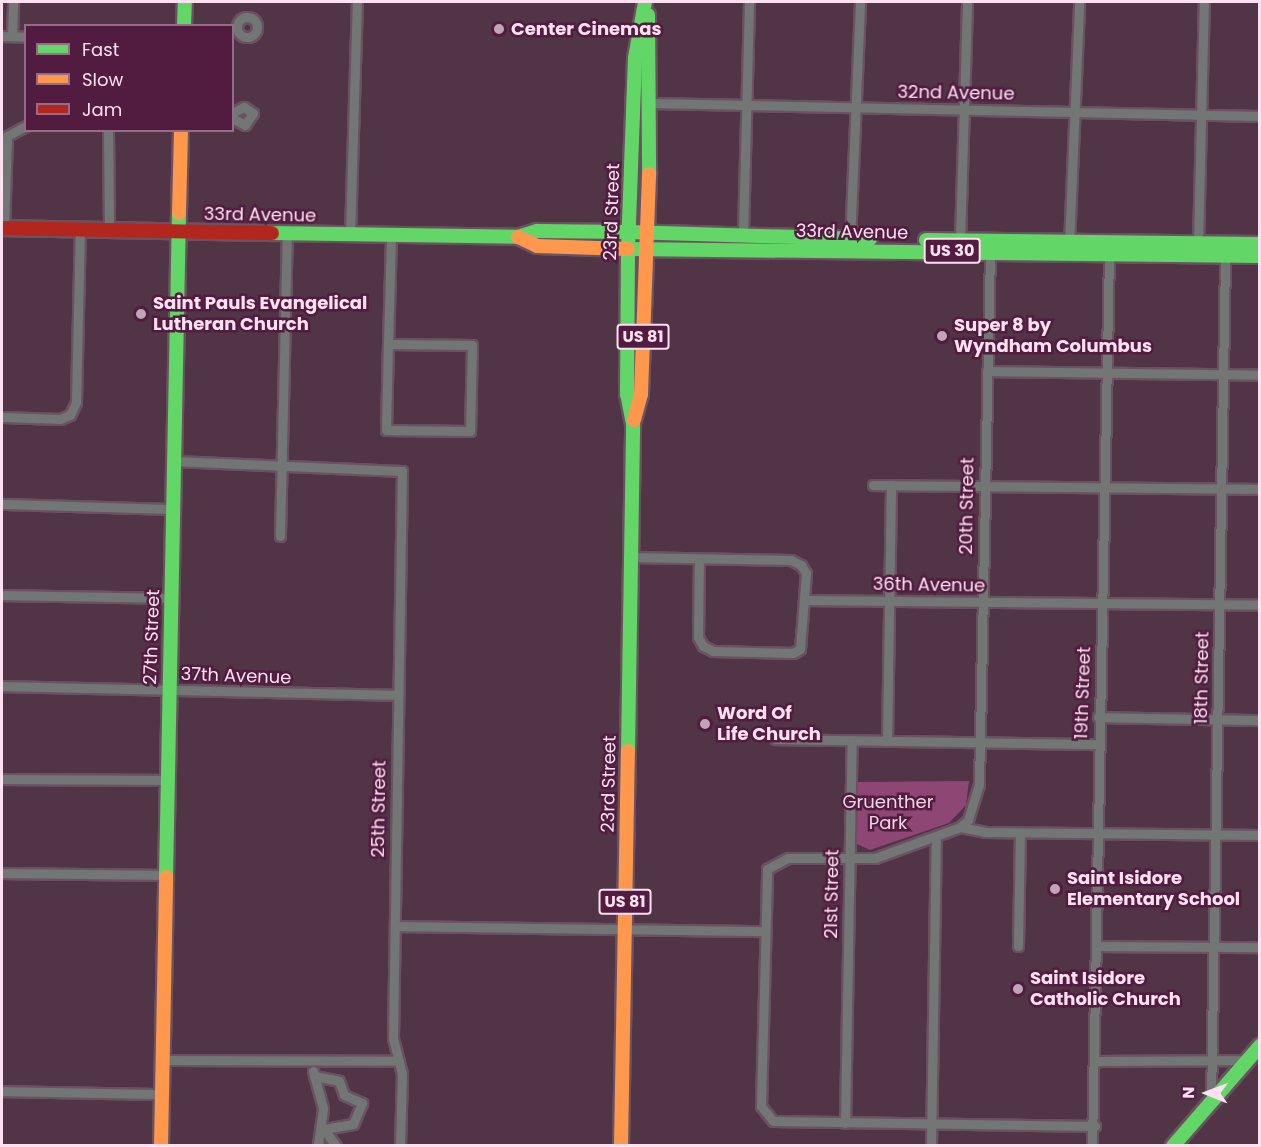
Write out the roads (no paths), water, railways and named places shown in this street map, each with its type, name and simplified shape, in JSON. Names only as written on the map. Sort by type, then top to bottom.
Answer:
[{"type":"main road","points":[[184,24],[185,2]]},
{"type":"main road","name":"23rd Street","points":[[633,424],[641,394],[651,103],[646,2]]},
{"type":"main road","name":"23rd Street","points":[[621,1146],[633,424],[627,394],[628,232],[635,58],[646,2]]},
{"type":"main road","name":"27th Street","points":[[161,1146],[174,508],[177,231],[181,132]]},
{"type":"main road","name":"33rd Avenue","points":[[3,228],[518,237],[537,231],[742,233],[850,244],[990,252],[1069,247]]},
{"type":"main road","name":"33rd Avenue","points":[[518,237],[537,246],[628,249],[960,240],[1260,256]]},
{"type":"main road","name":"33rd Avenue","points":[[1109,248],[1198,243],[1260,244]]},
{"type":"main road","points":[[1173,1146],[1211,1102],[1254,1058],[1260,1046]]},
{"type":"street","points":[[12,36],[13,2]]},
{"type":"street","points":[[350,235],[357,2]]},
{"type":"street","points":[[742,233],[749,2]]},
{"type":"street","points":[[850,244],[860,2]]},
{"type":"street","points":[[960,240],[967,2]]},
{"type":"street","points":[[1069,247],[1079,2]]},
{"type":"street","points":[[1198,243],[1204,2]]},
{"type":"street","points":[[2,36],[24,37]]},
{"type":"street","name":"32nd Avenue","points":[[651,103],[1260,116]]},
{"type":"street","points":[[234,112],[244,107],[253,113],[245,126],[234,119]]},
{"type":"street","points":[[3,228],[7,136],[24,127]]},
{"type":"street","points":[[108,132],[109,230]]},
{"type":"street","points":[[2,417],[70,415],[76,385],[80,230]]},
{"type":"street","points":[[280,536],[284,467],[287,234]]},
{"type":"street","points":[[388,344],[472,345],[471,430],[386,430],[388,344],[391,236]]},
{"type":"street","name":"19th Street","points":[[1092,1146],[1095,1126],[1099,834],[1098,717],[1109,248]]},
{"type":"street","name":"20th Street","points":[[960,827],[968,820],[979,785],[983,486],[990,252]]},
{"type":"street","name":"18th Street","points":[[1211,1102],[1225,255]]},
{"type":"street","points":[[987,370],[1260,375]]},
{"type":"street","points":[[174,461],[284,467]]},
{"type":"street","name":"25th Street","points":[[284,467],[402,471],[393,1038],[399,1061],[400,1146]]},
{"type":"street","points":[[873,485],[1260,489]]},
{"type":"street","points":[[887,741],[891,485]]},
{"type":"street","points":[[2,504],[174,508]]},
{"type":"street","points":[[631,557],[791,560],[806,573],[805,641],[794,653],[713,651],[698,637],[699,559]]},
{"type":"street","points":[[2,595],[172,598]]},
{"type":"street","name":"36th Avenue","points":[[806,600],[1260,605]]},
{"type":"street","name":"37th Avenue","points":[[2,686],[397,695]]},
{"type":"street","points":[[1098,717],[1260,720]]},
{"type":"street","points":[[775,739],[1098,744]]},
{"type":"street","name":"21st Street","points":[[845,1123],[852,740]]},
{"type":"street","points":[[2,778],[167,780]]},
{"type":"street","points":[[1095,1126],[773,1121],[762,1110],[767,869],[777,860],[875,858],[936,838],[960,827],[1020,833],[1260,836]]},
{"type":"street","points":[[1018,946],[1020,833]]},
{"type":"street","points":[[932,1146],[936,838]]},
{"type":"street","points":[[2,873],[166,875]]},
{"type":"street","points":[[395,926],[764,932]]},
{"type":"street","points":[[1097,946],[1260,948]]},
{"type":"street","points":[[1095,1061],[1213,1062],[1254,1058]]},
{"type":"street","points":[[163,1060],[399,1061]]},
{"type":"street","points":[[313,1062],[324,1129],[336,1146]]},
{"type":"street","points":[[314,1076],[339,1081],[344,1095],[362,1103],[353,1124],[324,1129]]},
{"type":"street","points":[[2,1091],[162,1094]]},
{"type":"street","points":[[318,1146],[324,1129]]},
{"type":"place","name":"Center Cinemas","points":[[499,29]]},
{"type":"place","name":"Saint Pauls Evangelical Lutheran Church","points":[[141,314]]},
{"type":"place","name":"Super 8 by Wyndham Columbus","points":[[942,336]]},
{"type":"place","name":"Word Of Life Church","points":[[705,724]]},
{"type":"place","name":"Saint Isidore Elementary School","points":[[1055,889]]},
{"type":"place","name":"Saint Isidore Catholic Church","points":[[1018,989]]},
{"type":"park label","name":"Gruenther Park","points":[[888,813]]}]
